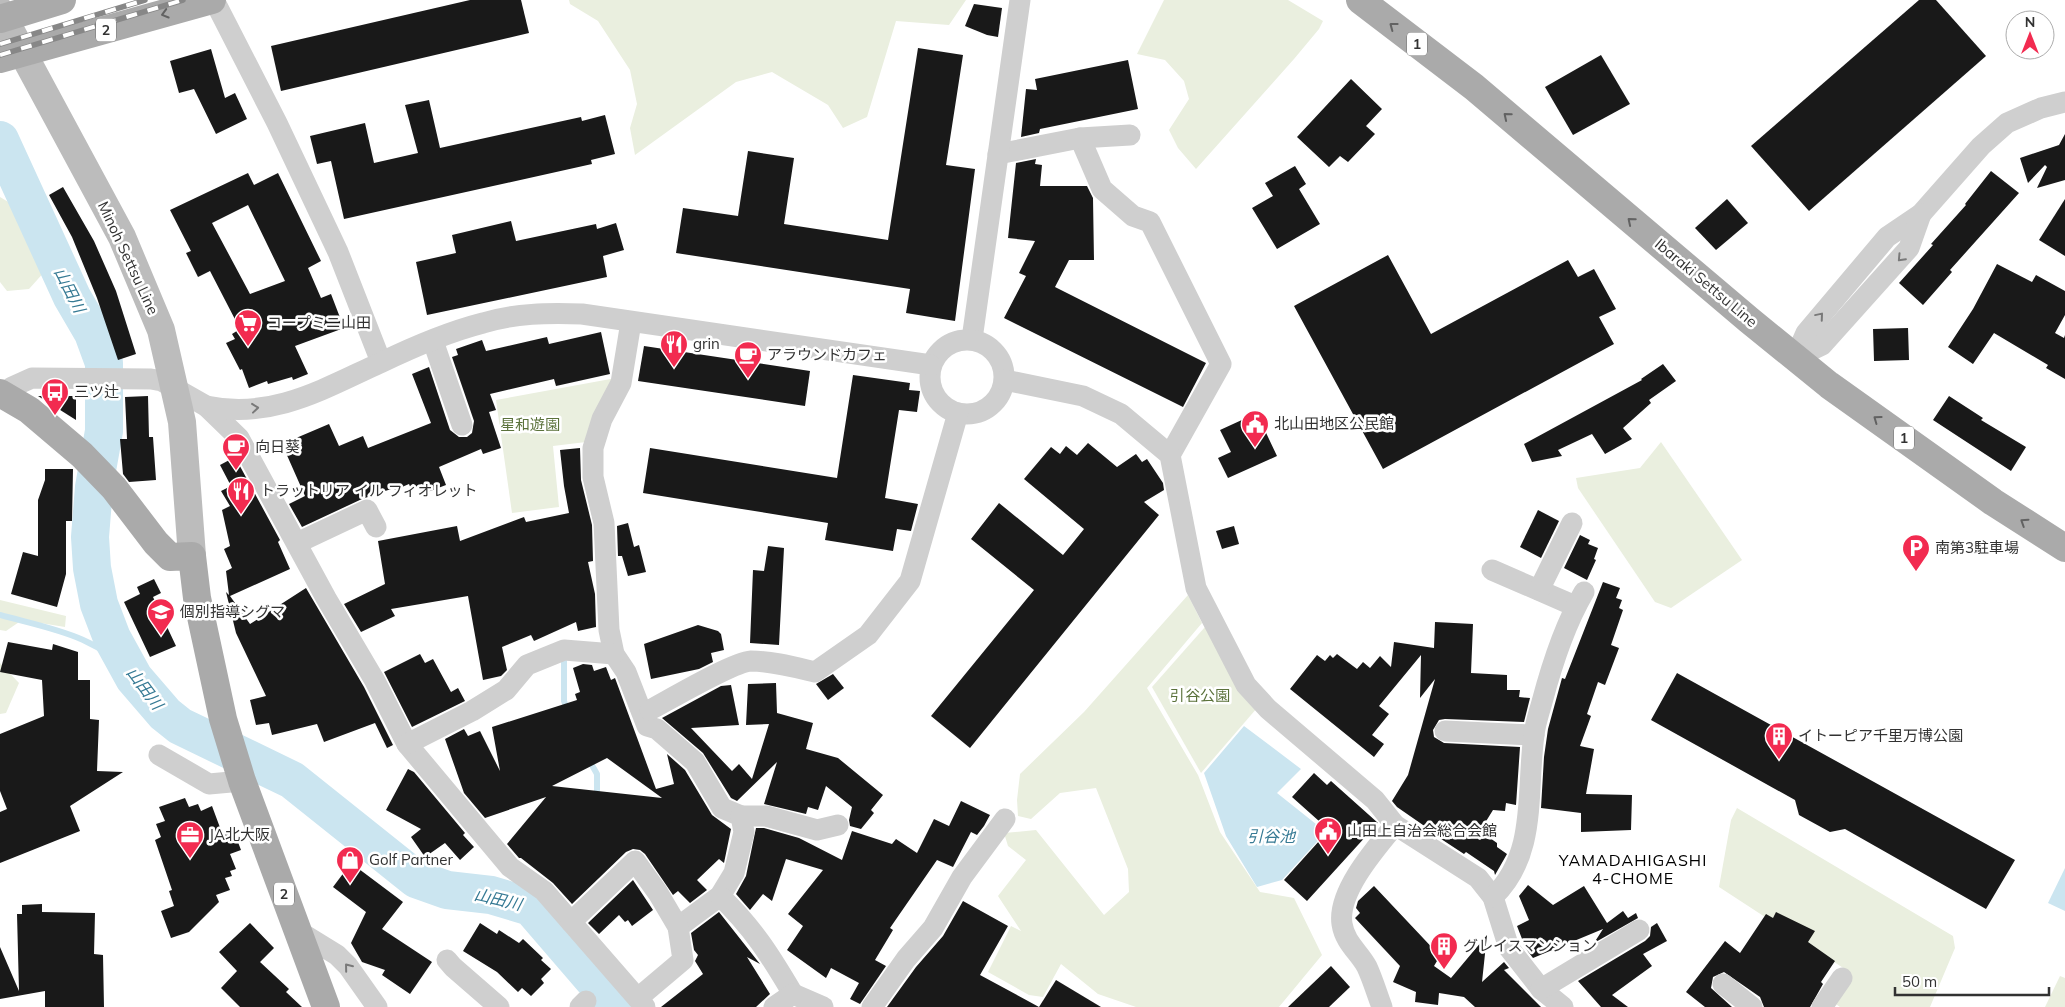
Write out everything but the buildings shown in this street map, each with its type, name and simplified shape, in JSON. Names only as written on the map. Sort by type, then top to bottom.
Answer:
[{"type":"main road","points":[[0,19],[62,0]]},
{"type":"main road","name":"2","points":[[11,56],[213,0]]},
{"type":"main road","name":"Ibaraki Settsu Line","points":[[1360,0],[1474,87],[1749,320],[1828,384],[1993,502],[2065,548]]},
{"type":"main road","name":"Minoh Settsu Line","points":[[0,11],[11,56],[136,266],[161,330],[176,388],[182,422],[192,556]]},
{"type":"main road","points":[[2,394],[28,410],[82,455],[114,488],[156,543],[170,557],[192,556]]},
{"type":"main road","name":"2","points":[[192,556],[197,598],[223,719],[242,780],[326,1007]]},
{"type":"street","points":[[213,0],[277,123],[338,252],[382,362]]},
{"type":"street","points":[[972,339],[1020,0]]},
{"type":"street","points":[[1795,358],[1822,345],[1909,248],[1921,214],[1981,146],[2007,123],[2041,108],[2065,102]]},
{"type":"street","points":[[998,154],[1080,138],[1130,135]]},
{"type":"street","points":[[1080,138],[1102,189],[1133,216],[1150,222],[1221,364],[1170,455]]},
{"type":"street","points":[[206,406],[238,410],[294,402],[382,362],[484,322],[539,313],[582,314],[931,365]]},
{"type":"street","points":[[631,322],[620,383],[602,420],[593,448],[593,477],[604,523],[609,630],[614,654],[626,672],[646,726],[657,729],[695,762],[722,808],[741,816],[766,816],[817,830],[838,825]]},
{"type":"street","points":[[962,339],[984,342],[993,349],[1004,369],[1005,380],[1002,393],[984,411],[971,414],[958,413],[947,408],[938,400],[932,389],[931,365],[943,348],[962,339]]},
{"type":"street","points":[[432,341],[462,425]]},
{"type":"street","points":[[2,394],[24,380],[71,378],[162,381],[206,406],[243,444],[326,598],[375,681],[407,744],[510,867],[544,891],[641,1002],[683,960],[678,927],[658,893],[635,861],[572,922]]},
{"type":"street","points":[[1005,380],[1083,396],[1121,414],[1170,455],[1196,588],[1246,685],[1268,709],[1376,800],[1396,825],[1478,878],[1493,897],[1509,948],[1541,989],[1563,1007]]},
{"type":"street","points":[[650,710],[728,669],[748,661],[772,663],[815,672],[868,635],[910,581],[958,413]]},
{"type":"street","points":[[297,543],[367,510],[376,527]]},
{"type":"street","points":[[1539,590],[1572,523]]},
{"type":"street","points":[[1492,570],[1539,590],[1580,599],[1553,663],[1534,735],[1526,836],[1508,882],[1493,897]]},
{"type":"street","points":[[407,744],[472,711],[506,690],[527,665],[564,650],[614,654]]},
{"type":"street","points":[[1445,731],[1534,735]]},
{"type":"street","points":[[159,755],[209,784],[242,780]]},
{"type":"street","points":[[678,927],[720,896],[734,873],[744,832],[741,816]]},
{"type":"street","points":[[872,1007],[906,959],[933,928],[962,877],[1005,819]]},
{"type":"street","points":[[1382,1007],[1366,966],[1352,949],[1342,924],[1347,894],[1371,854],[1396,825]]},
{"type":"street","points":[[720,896],[744,919],[766,948],[793,994],[822,1007]]},
{"type":"street","points":[[1541,989],[1638,930]]},
{"type":"street","points":[[298,931],[337,955],[348,966],[377,1007]]},
{"type":"street","points":[[447,960],[499,1007]]},
{"type":"street","points":[[1822,1007],[1842,978]]},
{"type":"street","points":[[1723,984],[1752,1007]]},
{"type":"street","points":[[774,1007],[793,994]]},
{"type":"green space","points":[[569,0],[966,0],[949,25],[896,21],[867,117],[843,128],[828,105],[772,72],[736,82],[635,155],[630,128],[637,104],[630,70],[598,21],[570,4]]},
{"type":"green space","points":[[1164,0],[1288,0],[1323,21],[1319,29],[1294,59],[1196,169],[1178,148],[1169,130],[1189,99],[1184,81],[1165,60],[1137,54]]},
{"type":"green space","points":[[0,197],[25,212],[33,231],[29,242],[46,270],[29,289],[7,291],[0,282]]},
{"type":"green space","name":"星和遊園","points":[[616,378],[586,442],[553,446],[559,507],[512,513],[496,400]]},
{"type":"green space","points":[[1661,442],[1742,560],[1671,608],[1655,602],[1578,488],[1576,478],[1640,468]]},
{"type":"green space","points":[[1188,595],[1202,623],[1147,688],[1198,775],[1220,832],[1260,892],[1294,898],[1322,955],[1279,1007],[1136,1007],[1098,994],[1061,964],[1043,997],[1029,995],[988,972],[1011,926],[1021,931],[998,896],[1026,860],[1008,846],[1004,833],[1036,830],[1104,915],[1129,892],[1128,869],[1096,788],[1060,793],[1031,819],[1018,816],[1017,800],[1020,774],[1084,712]]},
{"type":"green space","points":[[0,600],[66,616],[65,627],[22,620],[6,631],[0,630]]},
{"type":"green space","name":"引谷公園","points":[[1205,627],[1257,708],[1201,773],[1152,687]]},
{"type":"green space","points":[[0,663],[19,683],[6,713],[0,714]]},
{"type":"green space","points":[[1737,808],[1953,936],[1955,948],[1930,1007],[1840,1007],[1833,1002],[1851,973],[1719,887],[1731,820]]},
{"type":"green space","points":[[2060,976],[2065,978],[2065,1007],[2045,1007]]},
{"type":"water","name":"引谷池","points":[[1244,726],[1301,769],[1277,793],[1326,832],[1282,880],[1257,887],[1226,836],[1204,773]]},
{"type":"water","points":[[2065,868],[2065,911],[2048,903]]},
{"type":"waterway","name":"山田川","points":[[0,140],[72,297],[93,333],[104,363],[104,431],[94,487],[90,537],[92,568],[99,604],[112,638],[134,678],[165,714],[180,726],[292,780],[416,879],[447,890],[491,895],[531,907],[617,1007]]},
{"type":"waterway","points":[[0,615],[55,630],[89,643],[105,652],[134,678]]},
{"type":"waterway","points":[[564,661],[564,701],[568,712]]},
{"type":"waterway","points":[[589,760],[597,774],[597,798]]},
{"type":"railway","points":[[0,44],[145,0]]},
{"type":"railway","points":[[0,55],[183,0]]},
{"type":"place","name":"コープミニ山田","points":[[248,347]]},
{"type":"place","name":"grin","points":[[674,368]]},
{"type":"place","name":"アラウンドカフェ","points":[[748,379]]},
{"type":"place","name":"三ツ辻","points":[[55,416]]},
{"type":"place","name":"北山田地区公民館","points":[[1255,448]]},
{"type":"place","name":"向日葵","points":[[236,471]]},
{"type":"place","name":"トラットリア イル フィオレット","points":[[241,515]]},
{"type":"place","name":"南第3駐車場","points":[[1916,572]]},
{"type":"place","name":"個別指導シグマ","points":[[161,636]]},
{"type":"place","name":"イトーピア千里万博公園","points":[[1779,760]]},
{"type":"place","name":"山田上自治会総合会館","points":[[1328,855]]},
{"type":"place","name":"JA北大阪","points":[[190,859]]},
{"type":"place","name":"Golf Partner","points":[[350,884]]},
{"type":"place","name":"グレイスマンション","points":[[1444,970]]},
{"type":"district","name":"YAMADAHIGASHI 4-CHOME","points":[[1633,869]]}]
